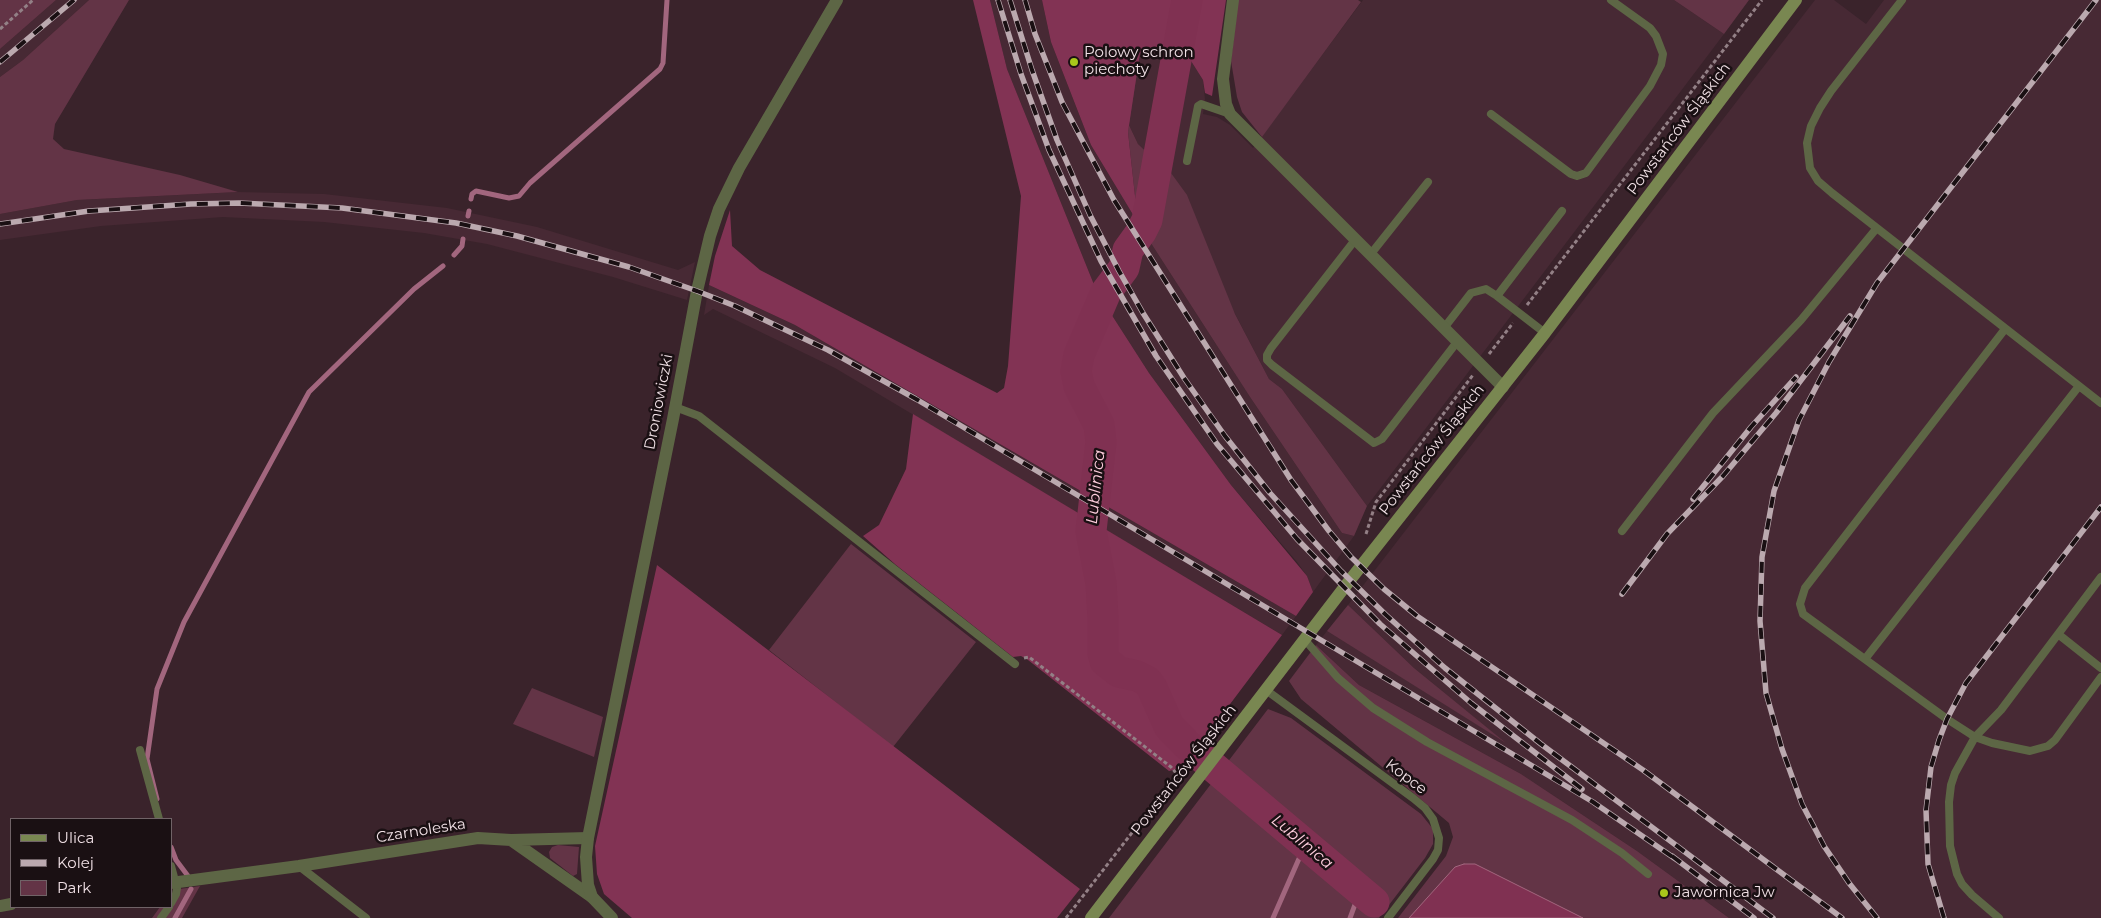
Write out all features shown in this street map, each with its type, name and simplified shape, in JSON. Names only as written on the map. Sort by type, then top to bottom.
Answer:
[{"type":"main road","name":"Powstańców Śląskich","points":[[1091,918],[1192,778],[1220,750],[1545,333],[1796,0]]},
{"type":"street","name":"Droniowiczki","points":[[588,838],[697,291],[719,210],[749,148],[837,0]]},
{"type":"street","points":[[1233,0],[1223,79],[1225,98],[1230,114],[1503,387]]},
{"type":"street","name":"Czarnoleska","points":[[173,882],[299,866],[478,838],[511,840],[588,838]]},
{"type":"street","points":[[588,838],[587,874],[592,897]]},
{"type":"street","points":[[511,840],[592,897],[612,918]]},
{"type":"lane","points":[[1491,114],[1571,174],[1577,176],[1586,173],[1650,86],[1662,60],[1660,44],[1650,28],[1611,0]]},
{"type":"lane","points":[[1902,0],[1830,91],[1811,126],[1807,143],[1810,168],[1818,181],[1876,229],[2101,403]]},
{"type":"lane","points":[[1187,161],[1198,106],[1201,104],[1230,114]]},
{"type":"lane","points":[[1370,255],[1428,182]]},
{"type":"lane","points":[[1497,296],[1562,211]]},
{"type":"lane","points":[[1622,531],[1708,419],[1801,320],[1876,229]]},
{"type":"lane","points":[[1355,240],[1272,348],[1267,360],[1272,365],[1374,443],[1382,439],[1457,342]]},
{"type":"lane","points":[[1444,328],[1471,293],[1486,290],[1497,296],[1545,333]]},
{"type":"lane","points":[[2005,329],[1805,588],[1800,604],[1803,614],[1947,719],[1975,736],[1992,743],[2030,751],[2048,746],[2055,740],[2101,677]]},
{"type":"lane","points":[[1865,659],[2079,386]]},
{"type":"lane","points":[[675,407],[699,416],[1015,664]]},
{"type":"lane","points":[[1999,918],[1972,895],[1962,884],[1957,874],[1950,846],[1949,802],[1951,785],[1955,773],[1975,736],[2001,710],[2101,577]]},
{"type":"lane","points":[[2058,634],[2101,668]]},
{"type":"lane","points":[[1305,640],[1338,678],[1373,708],[1427,742],[1572,820],[1622,853],[1648,874]]},
{"type":"lane","name":"Kopce","points":[[1266,690],[1413,798],[1425,808],[1433,819],[1439,838],[1438,850],[1388,918]]},
{"type":"lane","points":[[140,750],[159,818]]},
{"type":"lane","points":[[299,866],[366,918]]},
{"type":"lane","points":[[172,901],[176,894],[173,882]]},
{"type":"path","points":[[0,29],[33,0]]},
{"type":"path","points":[[1015,664],[1024,657],[1029,657],[1171,767],[1183,782],[1192,778]]},
{"type":"path","points":[[1066,918],[1148,812],[1161,806]]},
{"type":"shaded area","points":[[56,0],[89,0],[23,60],[0,77],[0,49]]},
{"type":"shaded area","points":[[973,0],[990,0],[1007,69],[1097,292],[1149,373],[1231,485],[1307,576],[1313,592],[1296,616],[795,325],[709,285],[715,256],[730,210],[732,246],[760,270],[997,393],[1004,388],[1008,366],[1021,196]]},
{"type":"shaded area","points":[[990,0],[1042,0],[1051,42],[1091,145],[1138,223],[1250,397],[1342,533],[1354,536],[1313,592],[1307,576],[1297,562],[1231,485],[1149,373],[1097,292],[1007,69]]},
{"type":"shaded area","points":[[1042,0],[1226,0],[1212,96],[1205,93],[1203,80],[1186,53],[1157,47],[1140,53],[1128,132],[1138,223],[1091,145],[1051,42]]},
{"type":"shaded area","points":[[1363,0],[1674,0],[1724,34],[1367,506],[1282,389],[1269,379],[1155,160],[1138,144],[1129,125],[1140,53],[1157,47],[1186,53],[1203,80],[1205,99],[1203,114],[1217,117],[1230,125],[1253,148]]},
{"type":"shaded area","points":[[1815,0],[1834,0],[1866,24],[1884,0],[2101,0],[2101,918],[1729,918],[1637,851],[1521,774],[1359,685],[1316,645],[1327,631],[1502,740],[1414,668],[1348,605]]},
{"type":"shaded area","points":[[238,192],[324,194],[447,208],[537,227],[678,270],[695,262],[687,300],[613,277],[487,244],[424,233],[324,222],[223,217],[101,226],[0,240],[0,214],[77,200]]},
{"type":"shaded area","points":[[709,285],[795,325],[1296,616],[1282,635],[835,368],[713,309],[704,315]]},
{"type":"shaded area","points":[[913,414],[1282,635],[1182,768],[1169,771],[1028,660],[1021,656],[1013,657],[896,565],[863,536],[879,525],[906,469]]},
{"type":"shaded area","points":[[657,565],[1080,889],[1057,918],[632,918],[604,894],[597,874],[595,846]]},
{"type":"shaded area","points":[[1464,864],[1475,864],[1583,918],[1409,918],[1455,867]]},
{"type":"green space","points":[[0,0],[56,0],[0,49]]},
{"type":"green space","points":[[89,0],[129,0],[55,124],[53,139],[64,149],[180,175],[238,192],[77,200],[0,214],[0,77],[23,60]]},
{"type":"green space","points":[[1165,0],[1157,47],[1140,53],[1129,125],[1138,144],[1155,160],[1163,162],[1187,195],[1235,314],[1269,379],[1282,389],[1367,506],[1354,536],[1342,533],[1250,397],[1138,223],[1128,132],[1129,121],[1102,121]]},
{"type":"green space","points":[[1238,0],[1358,0],[1361,2],[1262,137],[1242,112],[1237,97],[1231,61]]},
{"type":"green space","points":[[1674,0],[1749,0],[1724,34]]},
{"type":"green space","points":[[851,544],[976,642],[893,747],[769,650]]},
{"type":"green space","points":[[1348,605],[1414,668],[1506,743],[1327,631]]},
{"type":"green space","points":[[1316,645],[1359,685],[1521,774],[1637,851],[1729,918],[1398,918],[1446,856],[1453,837],[1449,823],[1301,699],[1289,681]]},
{"type":"green space","points":[[532,688],[603,717],[594,757],[513,724]]},
{"type":"green space","points":[[1268,709],[1291,718],[1421,814],[1433,829],[1433,844],[1425,858],[1379,918],[1109,918]]},
{"type":"green space","points":[[558,845],[579,847],[577,874],[573,876],[550,858],[549,852],[552,847]]},
{"type":"green space","points":[[200,886],[182,918],[152,918],[159,908],[172,908],[173,890]]},
{"type":"waterway","points":[[471,199],[472,194],[476,191],[509,198],[519,196],[530,183],[660,69],[663,63],[667,0]]},
{"type":"waterway","name":"Lublinica","points":[[1187,0],[1147,220],[1128,250],[1124,268],[1106,292],[1079,355],[1076,371],[1079,386],[1099,425],[1101,442],[1091,531],[1101,583],[1103,653],[1105,661],[1119,672],[1137,676],[1147,681],[1169,726],[1186,744],[1374,902]]},
{"type":"waterway","points":[[468,216],[469,211]]},
{"type":"waterway","points":[[454,255],[462,246],[463,239]]},
{"type":"waterway","points":[[157,799],[147,759],[157,689],[184,622],[309,392],[414,289],[443,266]]},
{"type":"waterway","points":[[1273,918],[1305,845]]},
{"type":"waterway","points":[[172,850],[176,860],[188,876]]},
{"type":"waterway","points":[[175,918],[191,889]]},
{"type":"waterway","points":[[1350,918],[1360,891]]},
{"type":"railway","points":[[0,62],[74,0]]},
{"type":"railway","points":[[998,0],[1021,74],[1049,150],[1101,261],[1156,356],[1217,444],[1297,539],[1380,624],[1471,703],[1582,789]]},
{"type":"railway","points":[[1010,0],[1057,140],[1090,215],[1119,271],[1184,378],[1225,436],[1270,493],[1341,571],[1445,668],[1541,744],[1773,918]]},
{"type":"railway","points":[[1025,0],[1035,34],[1062,102],[1114,200],[1291,480],[1351,557],[1384,589],[1417,616],[1643,770],[1842,918]]},
{"type":"railway","points":[[1877,918],[1849,883],[1824,846],[1802,804],[1782,749],[1766,693],[1760,621],[1762,557],[1774,491],[1799,420],[1829,362],[1877,283],[2096,0]]},
{"type":"railway","points":[[0,224],[89,211],[191,204],[239,203],[342,208],[456,223],[517,236],[629,267],[697,291],[735,306],[828,350],[916,399],[1593,802],[1677,860]]},
{"type":"railway","points":[[1622,594],[1667,534],[1723,476],[1776,413],[1850,316]]},
{"type":"railway","points":[[1693,499],[1751,427],[1796,377]]},
{"type":"railway","points":[[1944,918],[1928,864],[1926,810],[1931,767],[1947,719],[1966,683],[2101,507]]},
{"type":"railway","points":[[1672,856],[1754,918]]},
{"type":"place","name":"Polowy schron piechoty","points":[[1074,62]]},
{"type":"place","name":"Jawornica Jw","points":[[1664,893]]}]
